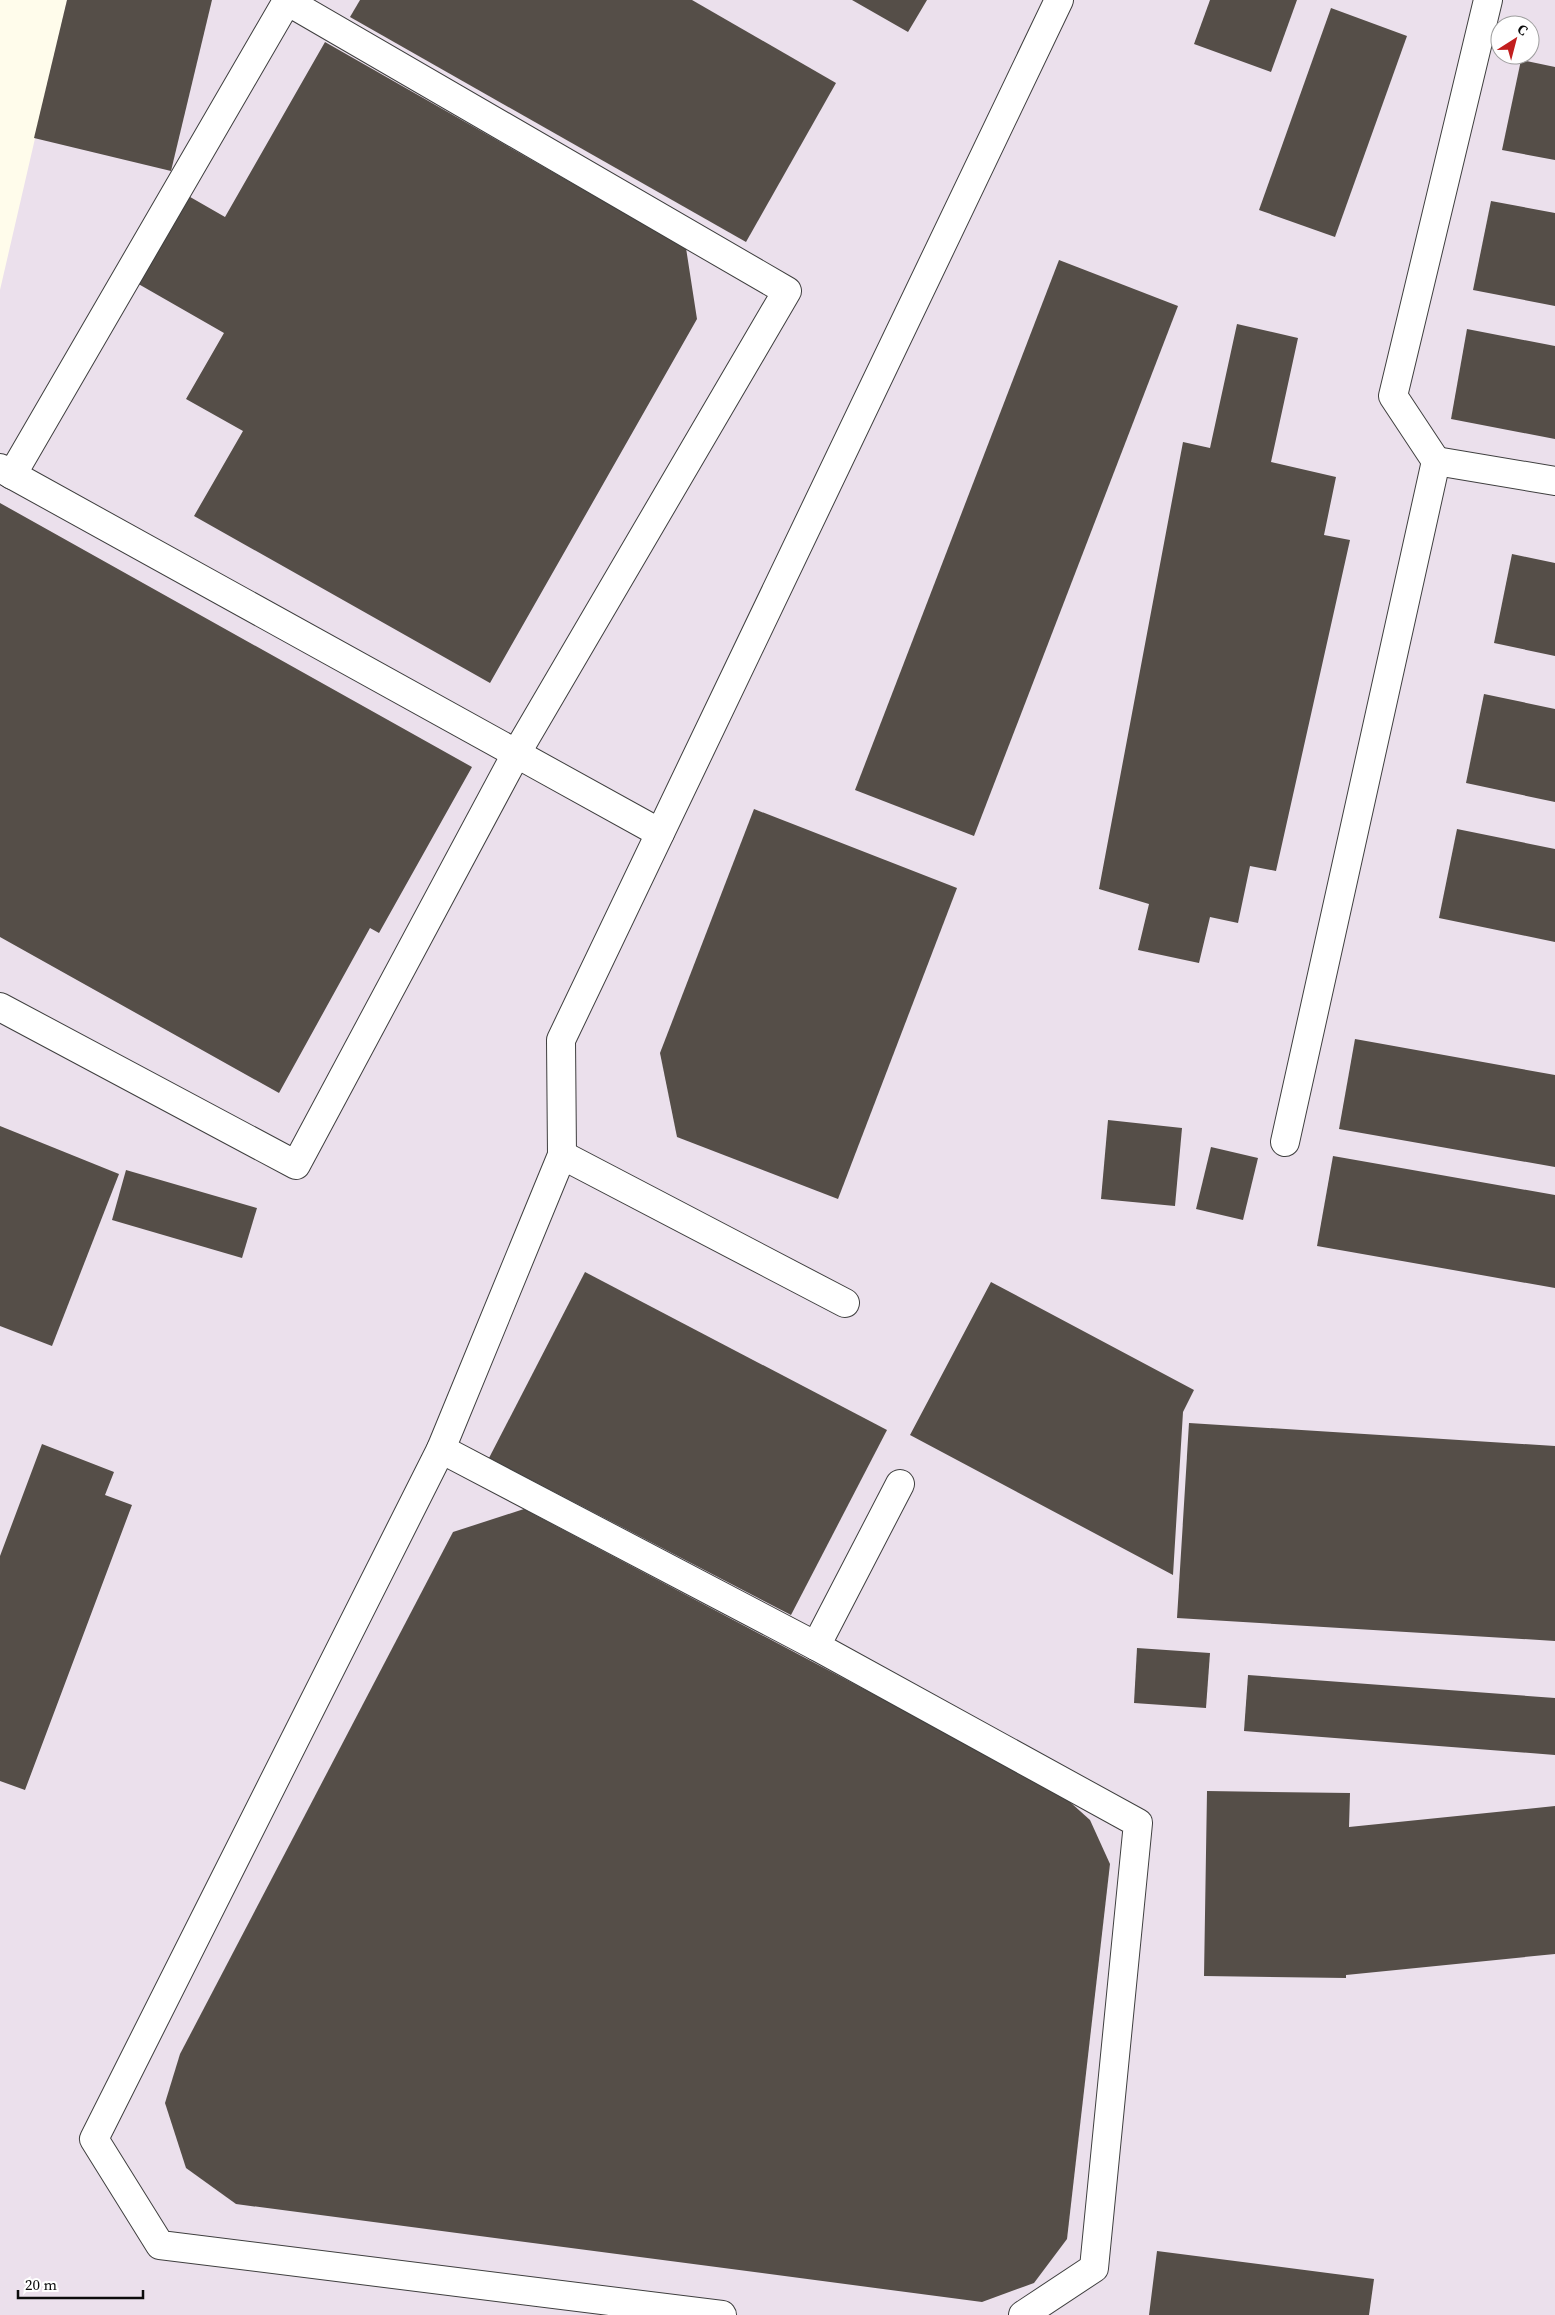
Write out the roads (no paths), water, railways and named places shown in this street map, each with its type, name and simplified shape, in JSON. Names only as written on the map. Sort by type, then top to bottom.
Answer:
[{"type":"lane","points":[[0,1007],[296,1165],[516,754],[787,291],[287,0],[6,471],[516,754],[660,833]]},
{"type":"lane","points":[[722,2315],[160,2245],[94,2140],[441,1449],[562,1155],[561,1040],[1059,0]]},
{"type":"lane","points":[[1285,1142],[1436,461],[1393,396],[1488,0]]},
{"type":"lane","points":[[1436,461],[1555,481]]},
{"type":"lane","points":[[562,1155],[846,1303]]},
{"type":"lane","points":[[441,1449],[816,1646],[1138,1823],[1094,2268],[1023,2315]]},
{"type":"lane","points":[[816,1646],[900,1484]]}]
